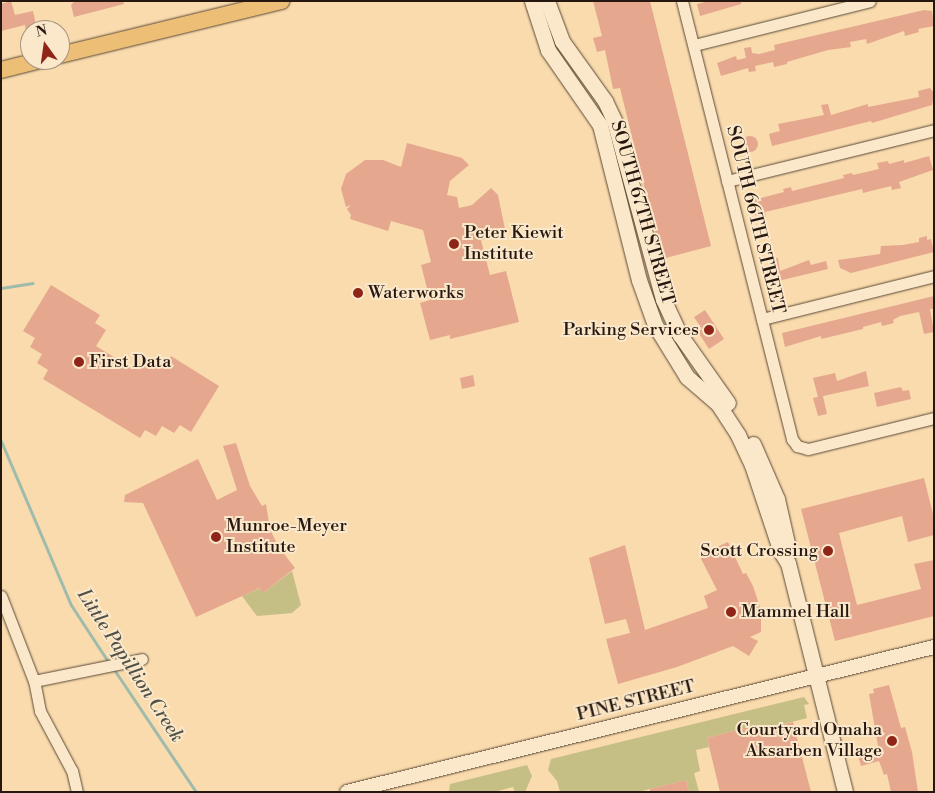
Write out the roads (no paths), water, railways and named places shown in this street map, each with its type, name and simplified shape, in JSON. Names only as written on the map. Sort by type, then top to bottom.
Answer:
[{"type":"main road","points":[[70,52],[242,6],[281,1]]},
{"type":"main road","name":"SOUTH 67TH STREET","points":[[532,1],[548,50],[600,125],[639,280],[655,325],[687,377],[712,396],[738,435],[752,465],[781,552],[788,562],[845,792]]},
{"type":"main road","name":"SOUTH 67TH STREET","points":[[547,1],[559,35],[605,102],[620,140],[663,299],[680,335],[732,407],[757,449],[782,516],[790,548],[788,562]]},
{"type":"main road","points":[[1,70],[20,65]]},
{"type":"main road","points":[[575,88],[586,93],[620,140]]},
{"type":"street","name":"SOUTH 66TH STREET","points":[[682,1],[792,439],[798,446],[808,449],[934,418]]},
{"type":"street","points":[[694,45],[870,1]]},
{"type":"street","points":[[727,181],[934,130]]},
{"type":"street","points":[[762,319],[934,276]]},
{"type":"street","points":[[1,596],[34,681],[40,711],[72,771],[77,792]]},
{"type":"street","name":"PINE STREET","points":[[347,792],[934,647]]},
{"type":"street","points":[[34,681],[142,659]]},
{"type":"waterway","points":[[1,288],[33,283]]},
{"type":"waterway","name":"Little Papillion Creek","points":[[1,441],[71,605],[109,663]]},
{"type":"waterway","name":"Little Papillion Creek","points":[[113,668],[196,792]]},
{"type":"place","name":"Peter Kiewit Institute","points":[[454,244]]},
{"type":"place","name":"Waterworks","points":[[358,293]]},
{"type":"place","name":"Parking Services","points":[[709,330]]},
{"type":"place","name":"First Data","points":[[79,362]]},
{"type":"place","name":"Munroe-Meyer Institute","points":[[216,537]]},
{"type":"place","name":"Scott Crossing","points":[[828,551]]},
{"type":"place","name":"Mammel Hall","points":[[731,612]]},
{"type":"place","name":"Courtyard Omaha Aksarben Village","points":[[892,741]]}]
